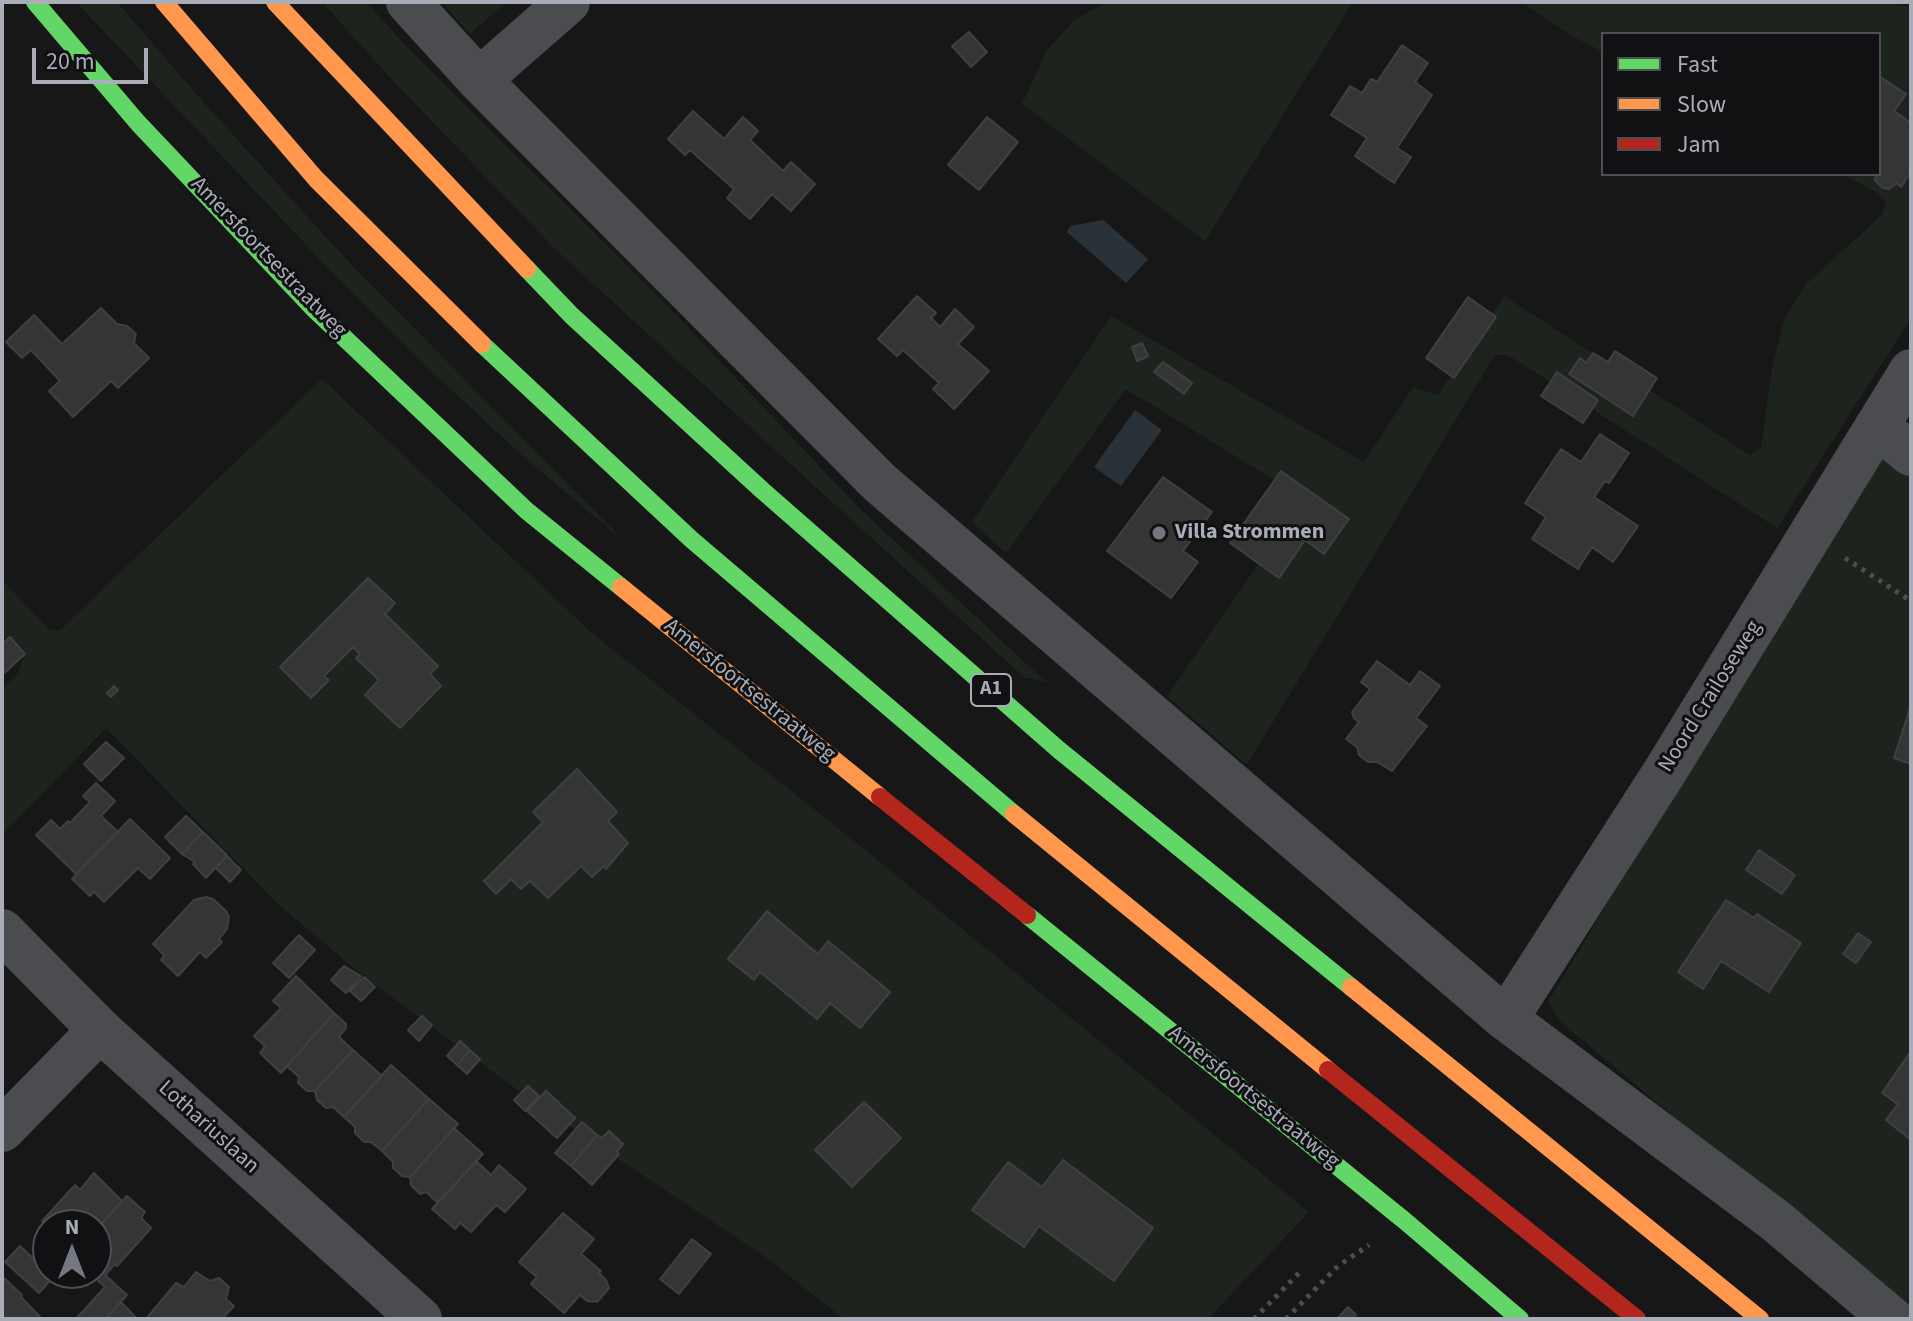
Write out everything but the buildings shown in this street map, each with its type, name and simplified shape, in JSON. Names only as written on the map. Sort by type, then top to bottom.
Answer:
[{"type":"main road","name":"Amersfoortsestraatweg","points":[[35,2],[138,123],[315,310],[527,511],[1405,1221],[1520,1319]]},
{"type":"main road","points":[[164,2],[316,179],[500,362],[692,540],[1003,805],[1637,1319]]},
{"type":"main road","name":"A1","points":[[275,2],[572,316],[763,491],[1059,750],[1760,1319]]},
{"type":"street","points":[[408,2],[479,80],[880,483],[1506,1019],[1776,1221],[1892,1319]]},
{"type":"street","points":[[479,80],[568,2]]},
{"type":"street","name":"Noord Crailoseweg","points":[[1506,1019],[1664,773],[1911,371]]},
{"type":"street","points":[[1877,426],[1911,454]]},
{"type":"street","name":"Lothariuslaan","points":[[2,931],[100,1030],[420,1319]]},
{"type":"street","points":[[2,1130],[100,1030]]},
{"type":"path","points":[[1810,536],[1911,601]]},
{"type":"path","points":[[1286,1319],[1338,1266],[1370,1244]]},
{"type":"path","points":[[1254,1319],[1299,1273]]},
{"type":"shaded area","points":[[76,2],[117,2],[344,257],[626,543],[526,459],[417,358]]},
{"type":"shaded area","points":[[322,2],[366,2],[409,49],[664,302],[858,507],[1046,682],[1025,678],[556,250],[395,83]]},
{"type":"shaded area","points":[[442,2],[507,2],[470,34]]},
{"type":"shaded area","points":[[1109,2],[1353,2],[1205,241],[1022,104],[1046,52],[1075,19]]},
{"type":"shaded area","points":[[1521,2],[1880,2],[1911,7],[1911,318],[1777,528],[1508,355],[1495,355],[1247,765],[1167,696],[1297,508],[1297,494],[1126,389],[1006,553],[972,522],[1111,316],[1364,462],[1413,387],[1438,395],[1504,296],[1750,455],[1761,447],[1772,368],[1784,320],[1806,284],[1882,215],[1886,202],[1874,191],[1846,176],[1881,176],[1881,32],[1601,32],[1601,51]]},
{"type":"shaded area","points":[[1103,220],[1148,259],[1126,283],[1067,232],[1070,226]]},
{"type":"shaded area","points":[[322,379],[593,634],[858,844],[1309,1212],[1208,1319],[844,1319],[764,1256],[535,1103],[366,978],[280,906],[106,728],[2,835],[2,689],[19,672],[23,658],[2,636],[2,580],[49,629],[59,631]]},
{"type":"shaded area","points":[[1135,410],[1162,430],[1121,486],[1094,467]]},
{"type":"shaded area","points":[[1882,446],[1911,469],[1911,1316],[1561,1022],[1548,1002]]},
{"type":"traffic: fast","points":[[35,2],[138,123],[315,310],[527,511],[621,587]]},
{"type":"traffic: fast","points":[[527,269],[572,316],[763,491],[1059,750],[1351,987]]},
{"type":"traffic: fast","points":[[482,344],[692,540],[1014,814]]},
{"type":"traffic: fast","points":[[1027,915],[1405,1221],[1520,1319]]},
{"type":"traffic: slow","points":[[164,2],[316,179],[482,344]]},
{"type":"traffic: slow","points":[[275,2],[527,269]]},
{"type":"traffic: slow","points":[[621,587],[880,797]]},
{"type":"traffic: slow","points":[[1014,814],[1328,1070]]},
{"type":"traffic: slow","points":[[1351,987],[1760,1319]]},
{"type":"traffic: jam","points":[[880,797],[1027,915]]},
{"type":"traffic: jam","points":[[1328,1070],[1637,1319]]},
{"type":"place","name":"Villa Strommen","points":[[1159,533]]}]
